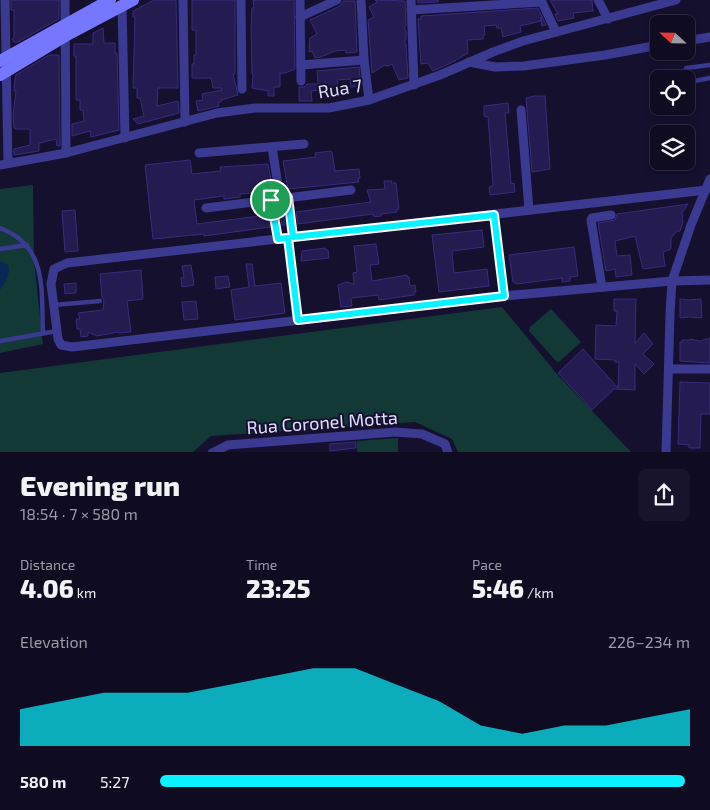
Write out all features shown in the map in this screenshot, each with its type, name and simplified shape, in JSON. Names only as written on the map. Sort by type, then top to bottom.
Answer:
[{"type":"street","points":[[4,164],[2,66],[5,0]]},
{"type":"street","points":[[64,0],[66,153]]},
{"type":"street","points":[[65,31],[110,0]]},
{"type":"street","points":[[183,0],[185,122]]},
{"type":"street","points":[[241,0],[242,89]]},
{"type":"street","points":[[300,0],[301,81]]},
{"type":"street","points":[[300,17],[337,0]]},
{"type":"street","points":[[361,0],[364,60],[369,100]]},
{"type":"street","points":[[411,0],[414,85]]},
{"type":"street","points":[[598,0],[608,19]]},
{"type":"street","name":"Rua 7","points":[[4,164],[66,153],[217,113],[236,110],[329,108],[369,100],[414,85],[523,41],[608,19],[658,2],[676,0]]},
{"type":"street","points":[[411,10],[541,1],[556,32]]},
{"type":"street","points":[[2,66],[65,31],[128,3],[125,138]]},
{"type":"street","points":[[695,40],[710,37]]},
{"type":"street","points":[[469,62],[495,68],[524,66],[597,57],[650,47]]},
{"type":"street","points":[[301,65],[364,60]]},
{"type":"street","points":[[521,110],[528,210]]},
{"type":"street","points":[[200,154],[304,144]]},
{"type":"street","points":[[272,147],[298,320]]},
{"type":"street","points":[[708,186],[494,215],[67,263],[54,269],[51,284],[57,331],[61,345],[72,347],[504,296],[672,281],[710,280]]},
{"type":"street","points":[[666,452],[672,281],[691,225],[708,186]]},
{"type":"street","points":[[206,208],[351,190]]},
{"type":"street","points":[[280,198],[286,238]]},
{"type":"street","points":[[494,215],[504,296]]},
{"type":"street","points":[[602,287],[591,220],[592,218],[611,215]]},
{"type":"street","points":[[669,369],[710,369]]},
{"type":"street","name":"Rua Coronel Motta","points":[[212,452],[396,432],[422,434],[446,448]]},
{"type":"lane","points":[[686,68],[710,65]]},
{"type":"lane","points":[[695,81],[710,78]]},
{"type":"lane","points":[[0,228],[14,234],[27,245],[34,255],[40,278],[43,333]]},
{"type":"lane","points":[[0,249],[27,245]]},
{"type":"lane","points":[[54,305],[100,301]]},
{"type":"lane","points":[[0,341],[57,331]]},
{"type":"green space","points":[[33,185],[34,260],[43,344],[0,353],[0,189]]},
{"type":"green space","points":[[502,307],[557,374],[631,452],[458,452],[452,439],[415,422],[211,436],[193,452],[0,452],[0,373]]},
{"type":"green space","points":[[551,309],[581,342],[559,362],[529,331],[530,327]]},
{"type":"green space","points":[[398,438],[398,452],[357,452],[357,441]]},
{"type":"water","points":[[0,261],[8,265],[9,272],[0,290]]},
{"type":"building","points":[[11,0],[59,0],[59,19],[16,43],[12,40],[14,37],[14,10],[11,10]]},
{"type":"building","points":[[154,0],[176,0],[178,88],[158,88],[157,106],[178,101],[179,113],[138,124],[133,119],[144,116],[140,98],[137,98],[137,88],[133,88],[135,17],[133,17],[133,11]]},
{"type":"building","points":[[192,0],[235,0],[235,74],[233,74],[238,95],[221,100],[218,103],[219,106],[198,111],[196,101],[203,100],[202,94],[222,90],[222,88],[213,88],[211,78],[192,78],[192,64],[194,64],[194,55],[196,55],[196,30],[192,30]]},
{"type":"building","points":[[253,0],[294,0],[295,69],[280,73],[280,87],[274,87],[274,96],[268,96],[268,91],[252,88],[251,28],[252,8],[254,8]]},
{"type":"building","points":[[375,0],[405,1],[406,26],[404,27],[406,40],[404,41],[406,45],[408,78],[399,80],[392,64],[385,65],[372,73],[368,20],[374,17],[369,7],[377,2]]},
{"type":"building","points":[[418,0],[438,0],[438,2],[418,3]]},
{"type":"building","points":[[550,0],[592,0],[593,11],[573,13],[574,18],[558,21],[555,14],[558,14]]},
{"type":"building","points":[[343,1],[355,1],[357,52],[335,51],[315,58],[312,51],[309,52],[310,38],[317,34],[310,20],[340,6]]},
{"type":"building","points":[[538,8],[546,25],[542,26],[541,17],[541,21],[520,26],[521,32],[503,37],[501,28],[497,28],[496,25],[484,26],[485,35],[483,35],[483,39],[467,40],[468,53],[433,71],[428,63],[421,64],[418,19],[421,19],[421,16]]},
{"type":"building","points":[[103,28],[104,43],[115,43],[115,53],[117,53],[119,130],[91,137],[90,131],[72,136],[72,124],[84,121],[83,110],[80,110],[80,100],[76,100],[76,56],[74,56],[74,44],[93,44],[93,33]]},
{"type":"building","points":[[49,55],[59,55],[60,146],[57,146],[56,139],[39,143],[39,151],[14,155],[14,149],[30,145],[30,129],[14,128],[16,75]]},
{"type":"building","points":[[359,67],[361,86],[351,87],[350,79],[337,80],[338,88],[311,91],[312,101],[299,101],[299,87],[304,87],[307,84],[318,84],[317,71]]},
{"type":"building","points":[[545,96],[550,169],[532,172],[526,98]]},
{"type":"building","points":[[508,103],[509,113],[505,113],[511,184],[514,183],[515,192],[490,195],[489,187],[493,186],[488,117],[484,116],[484,106]]},
{"type":"building","points":[[332,152],[335,171],[359,169],[359,182],[288,189],[283,161],[316,157],[315,153]]},
{"type":"building","points":[[190,160],[192,174],[221,171],[220,167],[268,164],[273,191],[240,194],[240,197],[224,199],[224,196],[194,200],[197,224],[267,215],[270,227],[204,236],[204,234],[153,239],[145,165]]},
{"type":"building","points":[[384,181],[396,183],[399,209],[396,210],[397,212],[374,217],[373,214],[298,224],[296,212],[371,202],[367,190],[385,189]]},
{"type":"building","points":[[688,204],[682,213],[683,222],[680,231],[677,231],[671,238],[671,249],[663,252],[665,266],[643,269],[635,236],[615,241],[617,256],[630,255],[632,275],[616,277],[615,269],[606,271],[598,223],[615,220],[617,214]]},
{"type":"building","points":[[75,210],[78,251],[65,252],[62,211]]},
{"type":"building","points":[[279,210],[283,210],[285,225],[282,225]]},
{"type":"building","points":[[482,230],[484,247],[452,251],[454,273],[487,269],[489,286],[439,292],[432,235]]},
{"type":"building","points":[[376,244],[379,264],[370,265],[372,281],[407,275],[410,286],[415,285],[416,292],[414,292],[414,295],[379,300],[378,295],[351,298],[352,306],[341,307],[338,285],[346,282],[354,284],[353,273],[357,272],[354,246]]},
{"type":"building","points":[[574,247],[578,276],[570,277],[570,281],[562,282],[562,278],[517,284],[513,282],[509,255]]},
{"type":"building","points":[[325,248],[328,250],[329,258],[301,261],[302,251]]},
{"type":"building","points":[[246,264],[252,264],[255,286],[281,283],[285,313],[235,320],[231,290],[249,287]]},
{"type":"building","points":[[191,265],[194,285],[182,287],[181,278],[184,277],[182,266]]},
{"type":"building","points":[[141,270],[143,299],[127,301],[131,332],[118,332],[97,336],[88,332],[88,336],[81,337],[80,329],[77,329],[76,319],[80,319],[78,313],[103,310],[104,300],[102,298],[100,274]]},
{"type":"building","points":[[228,276],[230,287],[216,289],[215,277]]},
{"type":"building","points":[[76,283],[76,293],[65,294],[64,284]]},
{"type":"building","points":[[614,299],[636,299],[635,343],[644,333],[653,344],[643,354],[654,364],[644,374],[635,364],[635,390],[614,389],[592,410],[558,373],[583,349],[618,388],[619,362],[595,359],[596,325],[616,326],[617,311],[614,311]]},
{"type":"building","points":[[680,299],[701,299],[702,318],[680,318]]},
{"type":"building","points":[[196,301],[198,319],[184,320],[182,302]]},
{"type":"building","points":[[710,338],[710,363],[680,361],[680,342],[683,342],[682,340],[700,341]]},
{"type":"building","points":[[680,382],[710,383],[710,414],[701,414],[700,448],[689,448],[689,445],[678,444]]},
{"type":"building","points":[[356,442],[356,448],[330,451],[330,444]]},
{"type":"route","points":[[288,197],[293,237],[494,215],[504,296],[298,320],[288,238],[278,239],[271,200],[288,197]]}]
